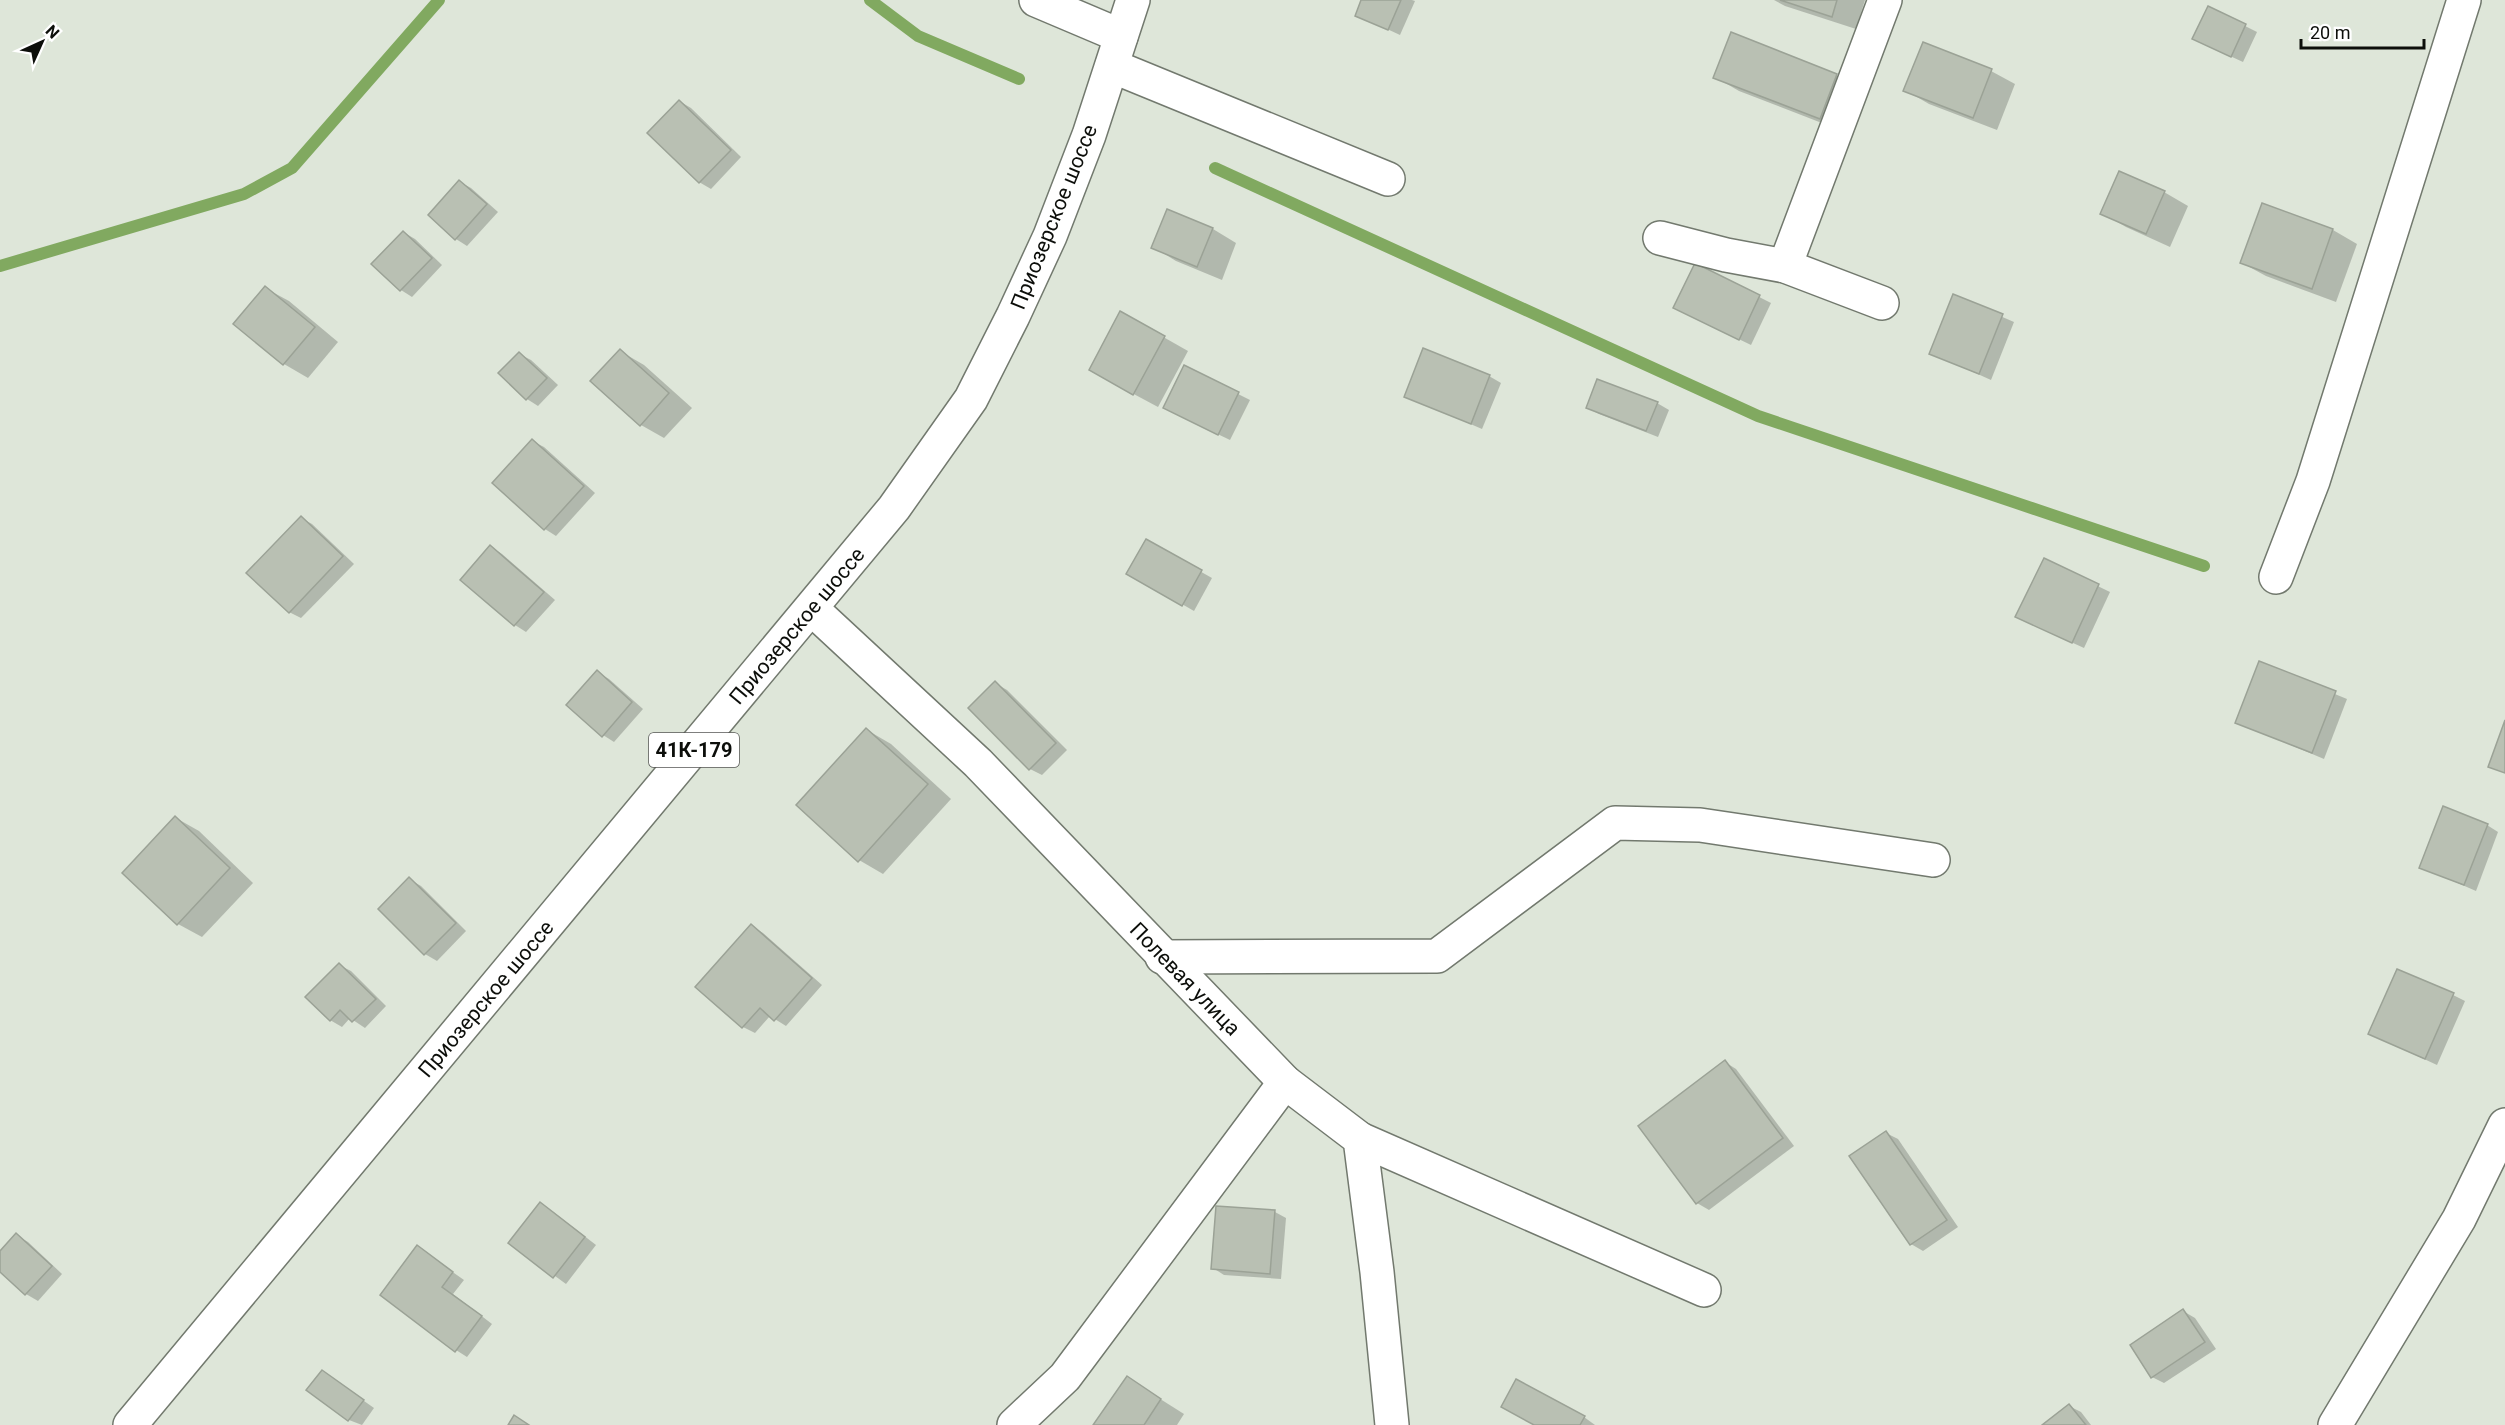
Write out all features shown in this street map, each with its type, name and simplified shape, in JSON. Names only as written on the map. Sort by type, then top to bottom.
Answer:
[{"type":"street","points":[[1036,0],[1116,51],[1388,179]]},
{"type":"street","name":"Приозерское шоссе","points":[[130,1425],[812,609],[894,508],[971,399],[1050,236],[1089,135],[1133,0]]},
{"type":"street","points":[[1785,266],[1885,0]]},
{"type":"street","points":[[2276,577],[2313,481],[2464,0]]},
{"type":"street","points":[[1660,238],[1726,255],[1785,266],[1882,303]]},
{"type":"street","name":"Полевая улица","points":[[812,609],[978,763],[1162,957],[1285,1082],[1360,1139],[1704,1290]]},
{"type":"street","points":[[1162,957],[1437,956],[1615,822],[1700,825],[1933,860]]},
{"type":"street","points":[[1014,1425],[1065,1377],[1285,1082]]},
{"type":"street","points":[[2335,1425],[2459,1219],[2505,1125]]},
{"type":"street","points":[[1360,1139],[1377,1272],[1392,1425]]},
{"type":"building","points":[[1361,0],[1401,0],[1388,30],[1355,16]]},
{"type":"building","points":[[1780,0],[1837,0],[1832,17]]},
{"type":"building","points":[[2208,6],[2246,24],[2231,57],[2192,39]]},
{"type":"building","points":[[1731,32],[1837,74],[1820,119],[1713,78]]},
{"type":"building","points":[[1923,42],[1992,69],[1973,118],[1903,91]]},
{"type":"building","points":[[679,100],[731,150],[699,183],[647,133]]},
{"type":"building","points":[[2119,171],[2165,191],[2146,234],[2100,214]]},
{"type":"building","points":[[459,180],[487,204],[455,240],[428,215]]},
{"type":"building","points":[[2262,203],[2333,229],[2312,289],[2240,263]]},
{"type":"building","points":[[1167,209],[1213,228],[1197,267],[1151,248]]},
{"type":"building","points":[[403,231],[432,258],[400,291],[371,264]]},
{"type":"building","points":[[1695,263],[1760,295],[1739,340],[1673,308]]},
{"type":"building","points":[[265,286],[315,327],[283,365],[233,324]]},
{"type":"building","points":[[1953,294],[2003,314],[1979,374],[1929,354]]},
{"type":"building","points":[[1120,311],[1165,336],[1133,395],[1089,370]]},
{"type":"building","points":[[1423,348],[1490,375],[1471,424],[1404,397]]},
{"type":"building","points":[[620,349],[669,393],[640,426],[590,381]]},
{"type":"building","points":[[519,352],[547,378],[526,400],[498,373]]},
{"type":"building","points":[[1184,365],[1239,392],[1218,435],[1163,408]]},
{"type":"building","points":[[1597,379],[1658,402],[1646,431],[1586,408]]},
{"type":"building","points":[[532,439],[584,486],[544,530],[492,483]]},
{"type":"building","points":[[301,516],[343,556],[289,613],[246,573]]},
{"type":"building","points":[[1146,539],[1202,570],[1182,606],[1126,574]]},
{"type":"building","points":[[490,545],[544,592],[514,626],[460,580]]},
{"type":"building","points":[[2044,558],[2099,584],[2072,643],[2015,617]]},
{"type":"building","points":[[2259,661],[2336,691],[2312,753],[2235,723]]},
{"type":"building","points":[[597,670],[632,702],[602,737],[566,705]]},
{"type":"building","points":[[995,681],[1056,743],[1029,770],[968,708]]},
{"type":"building","points":[[2505,720],[2505,773],[2488,767]]},
{"type":"building","points":[[866,728],[928,784],[858,862],[796,805]]},
{"type":"building","points":[[2443,806],[2488,824],[2464,885],[2419,868]]},
{"type":"building","points":[[175,816],[230,868],[177,925],[122,873]]},
{"type":"building","points":[[409,877],[456,923],[424,955],[378,909]]},
{"type":"building","points":[[751,924],[812,978],[774,1021],[760,1008],[742,1028],[695,987]]},
{"type":"building","points":[[339,963],[376,999],[352,1022],[340,1010],[330,1021],[305,997]]},
{"type":"building","points":[[2397,969],[2454,993],[2425,1059],[2368,1034]]},
{"type":"building","points":[[1725,1060],[1783,1138],[1696,1204],[1638,1126]]},
{"type":"building","points":[[1886,1131],[1947,1220],[1910,1245],[1849,1156]]},
{"type":"building","points":[[540,1202],[585,1237],[553,1278],[508,1243]]},
{"type":"building","points":[[1216,1206],[1275,1210],[1270,1274],[1211,1269]]},
{"type":"building","points":[[16,1233],[52,1266],[25,1295],[0,1272],[0,1251]]},
{"type":"building","points":[[417,1245],[453,1272],[442,1287],[482,1316],[455,1352],[380,1295]]},
{"type":"building","points":[[2183,1309],[2205,1342],[2151,1378],[2130,1345]]},
{"type":"building","points":[[322,1370],[364,1400],[348,1421],[306,1390]]},
{"type":"building","points":[[1127,1376],[1161,1399],[1144,1425],[1093,1425]]},
{"type":"building","points":[[1516,1379],[1585,1416],[1580,1425],[1534,1425],[1501,1407]]},
{"type":"building","points":[[2069,1404],[2086,1425],[2042,1425]]},
{"type":"building","points":[[514,1415],[529,1425],[508,1425]]},
{"type":"waterway","points":[[0,266],[244,194],[292,168],[439,0]]},
{"type":"waterway","points":[[870,0],[918,36],[1019,79]]},
{"type":"waterway","points":[[1215,168],[1758,416],[2204,566]]}]
